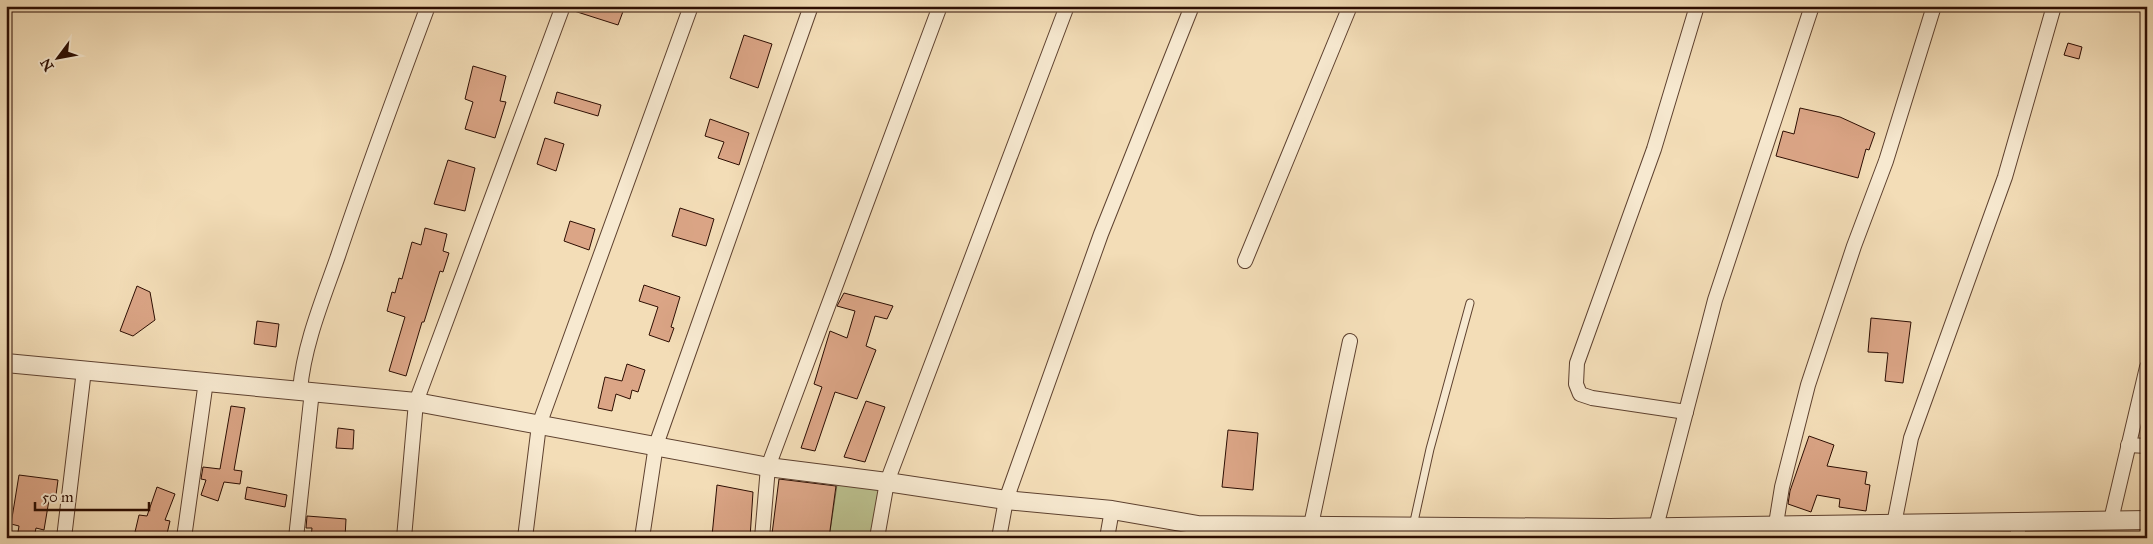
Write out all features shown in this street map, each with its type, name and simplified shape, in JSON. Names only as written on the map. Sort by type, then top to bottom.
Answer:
[{"type":"street","points":[[296,538],[306,391],[301,376],[310,337],[356,201],[428,6]]},
{"type":"street","points":[[404,538],[416,402],[564,6]]},
{"type":"street","points":[[525,538],[539,425],[692,6]]},
{"type":"street","points":[[642,538],[656,445],[811,6]]},
{"type":"street","points":[[762,538],[768,467],[940,6]]},
{"type":"street","points":[[877,538],[887,482],[1067,6]]},
{"type":"street","points":[[999,538],[1006,500],[1102,234],[1192,6]]},
{"type":"street","points":[[1245,261],[1350,6]]},
{"type":"street","points":[[1686,412],[1592,398],[1580,394],[1576,384],[1577,364],[1654,149],[1697,6]]},
{"type":"street","points":[[1656,527],[1715,300],[1812,6]]},
{"type":"street","points":[[1776,531],[1782,487],[1808,385],[1854,246],[1886,161],[1934,6]]},
{"type":"street","points":[[1894,524],[1911,438],[2005,177],[2054,6]]},
{"type":"street","points":[[1311,525],[1350,341]]},
{"type":"street","points":[[6,362],[416,402],[768,467],[1006,500],[1112,510],[1198,525],[1311,525],[1389,532],[1413,526],[1503,532],[1610,533],[1656,527],[1776,531],[1894,524],[2018,530],[2111,520],[2147,520]]},
{"type":"street","points":[[2111,520],[2147,367]]},
{"type":"street","points":[[64,538],[84,370]]},
{"type":"street","points":[[184,538],[206,381]]},
{"type":"street","points":[[2128,445],[2147,446]]},
{"type":"street","points":[[1106,538],[1112,510]]},
{"type":"lane","points":[[1413,526],[1430,449],[1470,303]]},
{"type":"green space","points":[[838,478],[887,482],[877,538],[829,538]]},
{"type":"building","points":[[572,6],[625,6],[618,25],[571,10]]},
{"type":"building","points":[[744,35],[772,44],[758,88],[730,78]]},
{"type":"building","points":[[2068,43],[2082,47],[2079,59],[2064,55]]},
{"type":"building","points":[[473,66],[506,76],[500,101],[506,102],[495,138],[465,129],[473,102],[465,99]]},
{"type":"building","points":[[557,92],[601,105],[598,116],[554,103]]},
{"type":"building","points":[[1800,108],[1840,117],[1875,133],[1869,150],[1866,149],[1858,178],[1776,156],[1783,131],[1794,134]]},
{"type":"building","points":[[710,119],[749,133],[739,165],[718,158],[724,142],[705,136]]},
{"type":"building","points":[[545,138],[564,144],[556,171],[537,164]]},
{"type":"building","points":[[448,160],[475,168],[465,211],[434,204]]},
{"type":"building","points":[[680,208],[714,219],[706,246],[672,236]]},
{"type":"building","points":[[570,221],[595,229],[589,250],[564,241]]},
{"type":"building","points":[[425,228],[447,234],[443,251],[449,253],[443,272],[440,271],[424,322],[422,322],[406,376],[389,371],[405,317],[387,311],[392,292],[395,293],[399,278],[402,279],[412,242],[421,245]]},
{"type":"building","points":[[644,285],[680,297],[671,327],[674,328],[669,342],[649,335],[658,307],[639,301]]},
{"type":"building","points":[[137,286],[150,292],[155,320],[133,336],[120,331]]},
{"type":"building","points":[[844,293],[893,306],[887,319],[875,316],[866,346],[876,350],[857,399],[835,392],[815,451],[801,448],[822,387],[814,384],[830,331],[847,338],[855,311],[837,306]]},
{"type":"building","points":[[1871,318],[1911,322],[1903,383],[1885,381],[1888,353],[1868,352]]},
{"type":"building","points":[[257,321],[279,324],[276,347],[254,344]]},
{"type":"building","points":[[627,364],[645,370],[638,392],[632,390],[630,399],[616,394],[612,411],[598,408],[605,377],[622,381]]},
{"type":"building","points":[[866,401],[885,407],[865,462],[844,457]]},
{"type":"building","points":[[231,406],[245,408],[234,470],[242,471],[240,484],[224,482],[218,501],[201,495],[206,480],[201,479],[203,467],[220,469]]},
{"type":"building","points":[[338,428],[354,430],[353,449],[336,448]]},
{"type":"building","points":[[1228,430],[1258,433],[1253,490],[1222,487]]},
{"type":"building","points":[[1809,436],[1834,445],[1827,466],[1867,472],[1865,484],[1870,485],[1866,511],[1839,507],[1840,499],[1817,495],[1811,512],[1788,504],[1790,491]]},
{"type":"building","points":[[19,475],[58,480],[56,495],[50,494],[44,530],[36,528],[34,538],[17,538],[19,526],[11,524]]},
{"type":"building","points":[[779,479],[836,486],[829,538],[772,534]]},
{"type":"building","points":[[717,485],[753,492],[750,538],[712,536]]},
{"type":"building","points":[[157,487],[175,494],[165,520],[170,521],[166,538],[135,532],[139,515],[147,516]]},
{"type":"building","points":[[247,487],[287,495],[285,507],[245,499]]},
{"type":"building","points":[[307,516],[346,519],[345,538],[311,538],[312,528],[306,528]]}]
